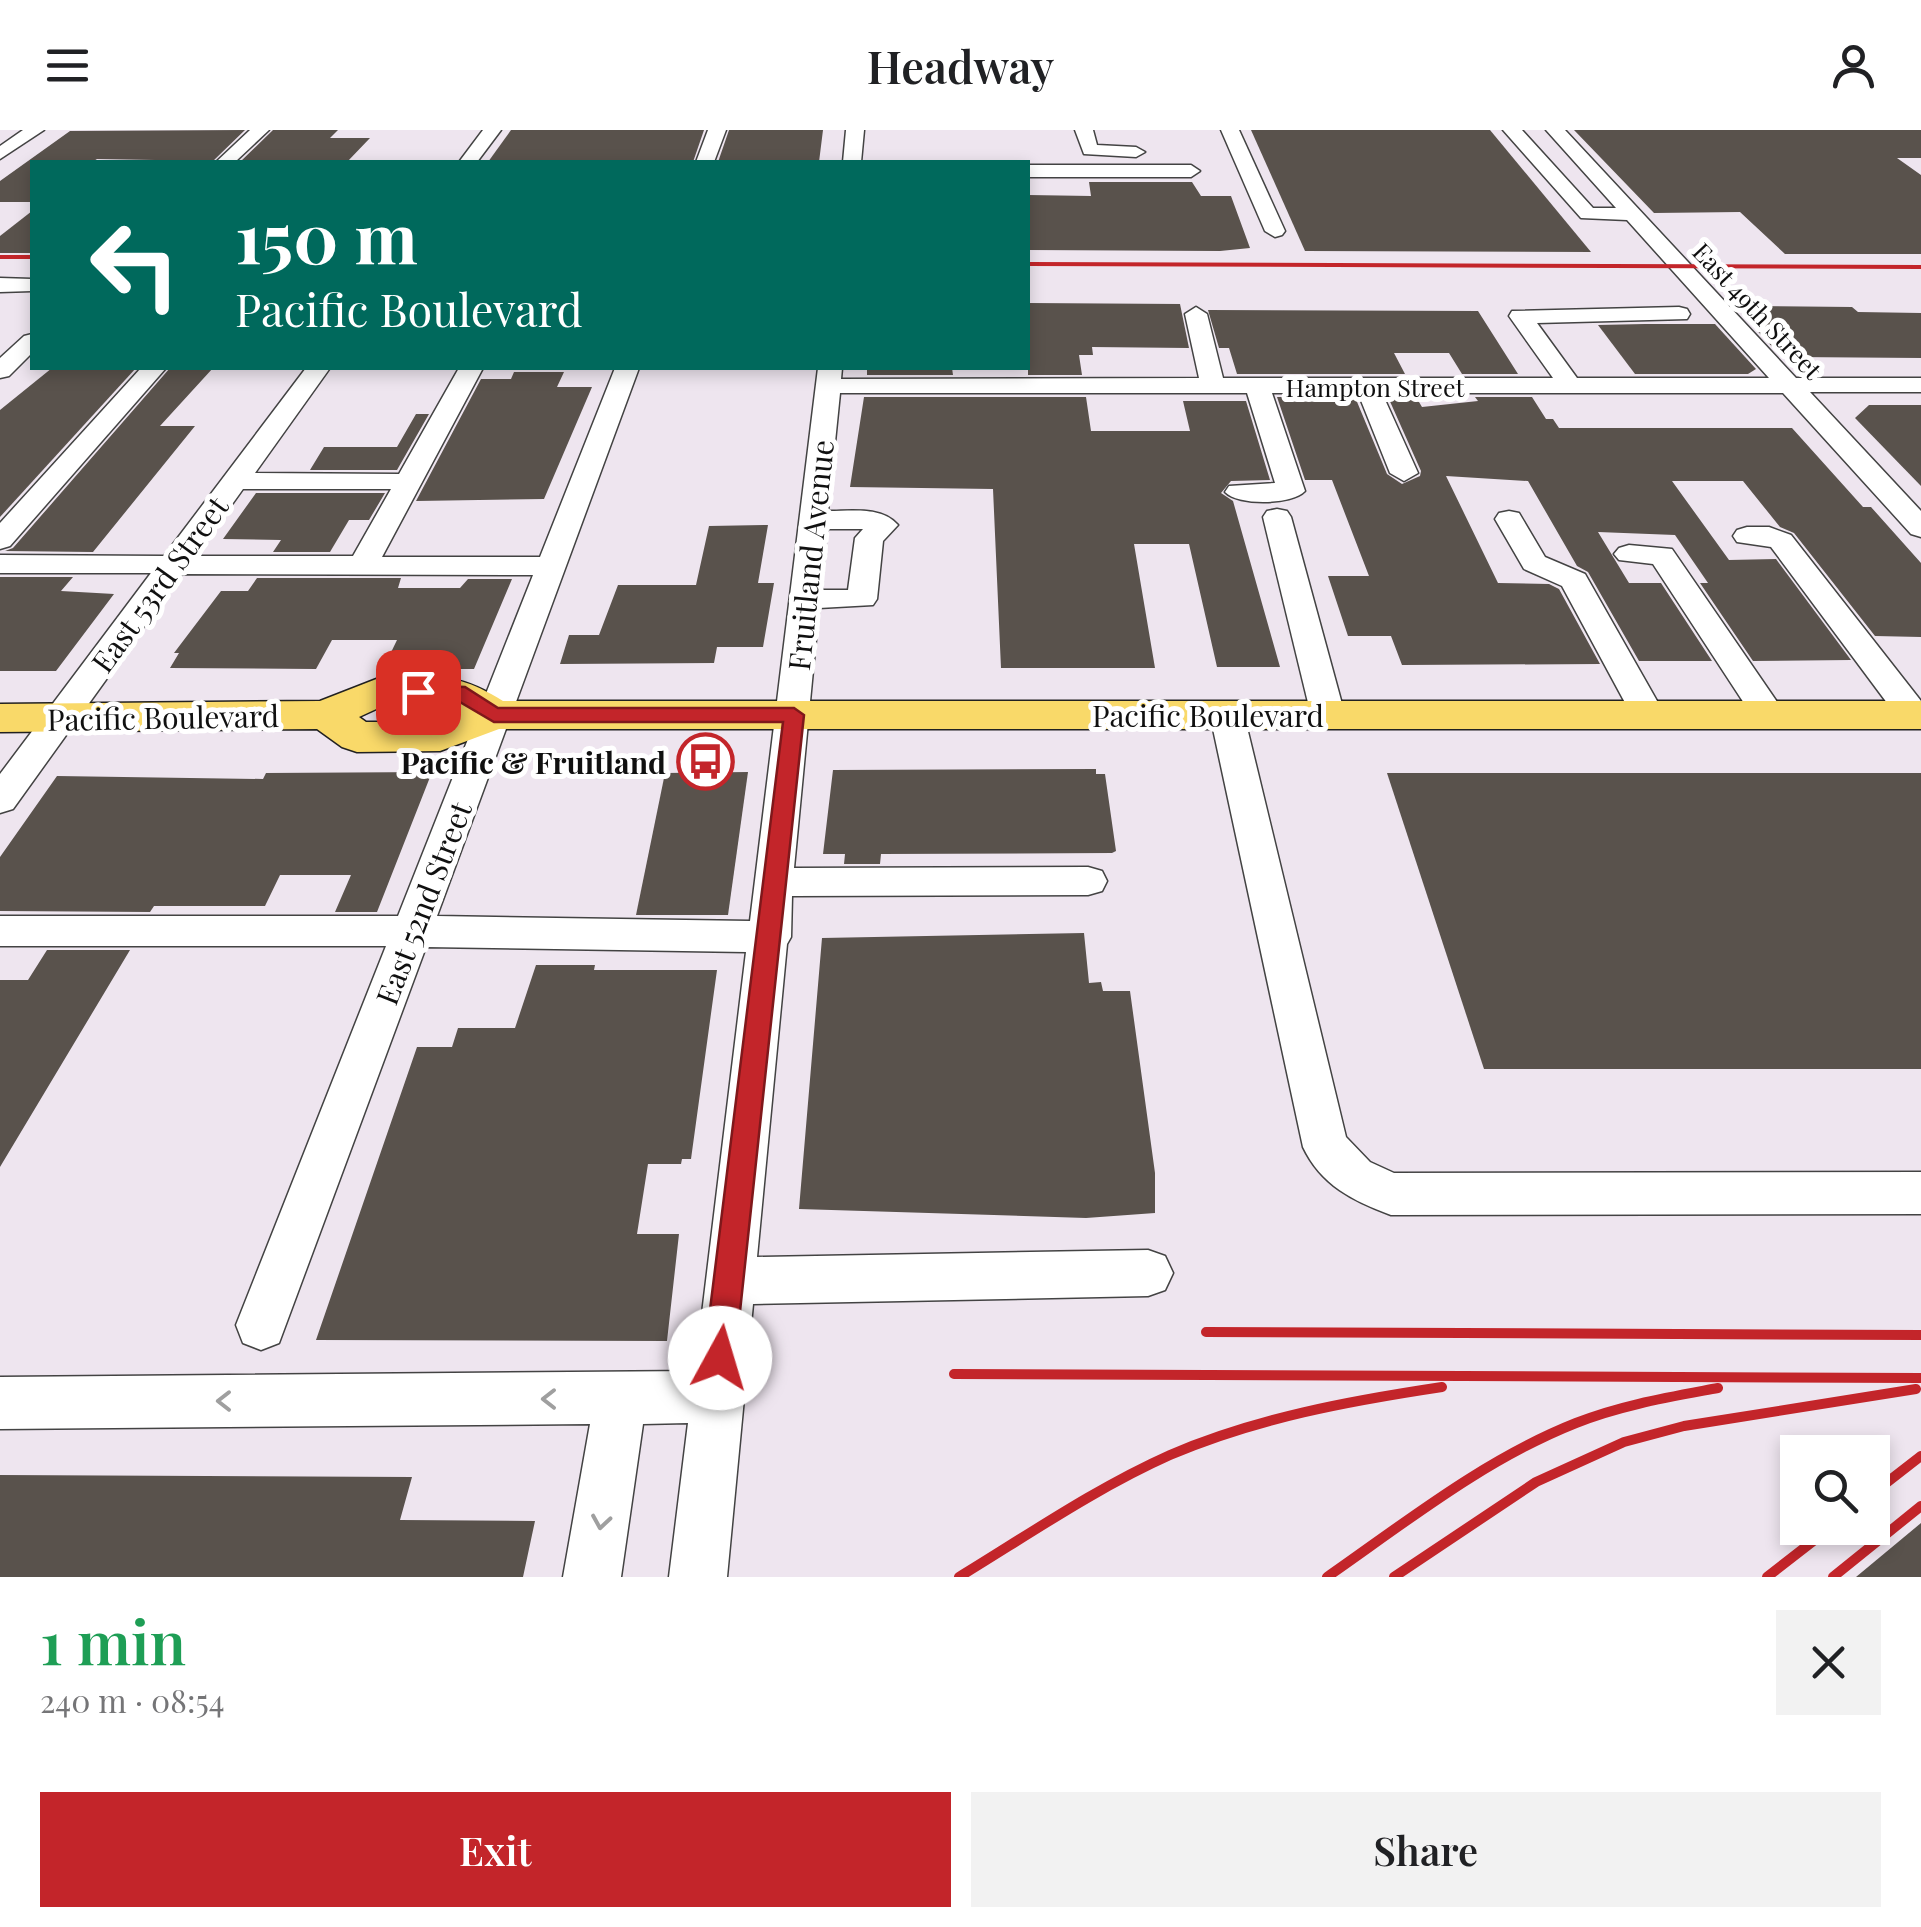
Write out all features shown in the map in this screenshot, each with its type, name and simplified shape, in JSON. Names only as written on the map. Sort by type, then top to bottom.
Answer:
[{"type":"main road","name":"Pacific Boulevard","points":[[0,718],[326,715],[357,737],[440,736],[494,715],[1917,715]]},
{"type":"street","points":[[0,154],[35,130]]},
{"type":"street","points":[[227,160],[260,130]]},
{"type":"street","points":[[470,160],[492,130]]},
{"type":"street","points":[[706,160],[717,130]]},
{"type":"street","points":[[852,160],[855,130]]},
{"type":"street","points":[[1030,171],[1190,162],[1090,150],[1084,130]]},
{"type":"street","points":[[1230,130],[1275,231]]},
{"type":"street","points":[[1512,130],[1588,214],[1632,214]]},
{"type":"street","name":"East 49th Street","points":[[1554,130],[1921,528]]},
{"type":"street","points":[[1538,158],[1580,157]]},
{"type":"street","points":[[0,285],[30,285]]},
{"type":"street","points":[[1196,314],[1213,386]]},
{"type":"street","points":[[1570,386],[1520,316],[1680,314]]},
{"type":"street","points":[[0,371],[30,343]]},
{"type":"street","points":[[1030,366],[1078,366],[1082,386]]},
{"type":"street","points":[[0,540],[152,370]]},
{"type":"street","name":"East 53rd Street","points":[[0,800],[317,370]]},
{"type":"street","points":[[362,565],[471,370]]},
{"type":"street","name":"East 52nd Street","points":[[261,1325],[626,370]]},
{"type":"street","name":"Hampton Street","points":[[829,377],[991,377],[1082,386],[1921,385]]},
{"type":"street","name":"Fruitland Avenue","points":[[698,1577],[829,377]]},
{"type":"street","points":[[1239,492],[1291,492],[1257,386]]},
{"type":"street","points":[[1367,386],[1404,473]]},
{"type":"street","points":[[234,481],[393,481]]},
{"type":"street","points":[[1277,517],[1328,715]]},
{"type":"street","points":[[1508,519],[1534,563],[1574,580],[1648,715]]},
{"type":"street","points":[[805,599],[862,598],[869,538],[884,525],[871,520],[812,520]]},
{"type":"street","points":[[1747,536],[1768,536],[1781,542],[1917,715]]},
{"type":"street","points":[[1629,554],[1662,554],[1769,715]]},
{"type":"street","points":[[0,564],[552,566]]},
{"type":"street","points":[[1228,715],[1326,1147],[1354,1178],[1391,1194],[1921,1193]]},
{"type":"street","points":[[775,882],[1088,881]]},
{"type":"street","points":[[0,932],[412,931],[770,936]]},
{"type":"street","points":[[728,1281],[1148,1273]]},
{"type":"street","points":[[592,1577],[620,1398]]},
{"type":"street","points":[[0,1402],[716,1398]]},
{"type":"shaded area","points":[[0,130],[1921,130],[1921,1577],[0,1577]]},
{"type":"building","points":[[245,130],[214,160],[30,160],[30,202],[0,202],[0,181],[70,131]]},
{"type":"building","points":[[273,130],[338,130],[330,138],[370,138],[349,160],[242,160]]},
{"type":"building","points":[[511,130],[704,130],[694,160],[489,160]]},
{"type":"building","points":[[729,130],[823,130],[819,160],[719,160]]},
{"type":"building","points":[[1251,130],[1490,130],[1591,252],[1305,251]]},
{"type":"building","points":[[1574,130],[1921,130],[1921,158],[1897,158],[1921,175],[1921,254],[1785,254],[1740,212],[1654,213]]},
{"type":"building","points":[[1089,182],[1192,182],[1201,196],[1231,196],[1250,248],[1030,250],[1030,195],[1091,196]]},
{"type":"building","points":[[30,213],[30,253],[0,253],[0,236]]},
{"type":"building","points":[[1030,303],[1180,304],[1189,348],[1092,347],[1093,355],[1079,355],[1082,375],[1028,375]]},
{"type":"building","points":[[1744,306],[1852,307],[1858,312],[1921,313],[1921,358],[1793,357],[1783,347],[1777,352],[1751,324],[1761,324]]},
{"type":"building","points":[[1208,310],[1478,311],[1518,374],[1462,374],[1449,353],[1394,353],[1405,374],[1237,374],[1229,348],[1219,348]]},
{"type":"building","points":[[1715,324],[1756,369],[1748,374],[1635,374],[1598,325]]},
{"type":"building","points":[[50,370],[134,370],[0,517],[0,410]]},
{"type":"building","points":[[168,370],[211,370],[160,426],[195,426],[93,552],[5,551],[13,548]]},
{"type":"building","points":[[867,370],[952,370],[953,375],[867,375]]},
{"type":"building","points":[[514,372],[564,372],[557,387],[592,387],[544,499],[416,501],[481,379],[511,379]]},
{"type":"building","points":[[864,397],[1086,397],[1091,431],[1190,431],[1183,401],[1246,401],[1270,480],[1231,481],[1221,493],[1233,501],[1280,667],[1217,667],[1189,544],[1134,544],[1155,668],[1001,668],[993,489],[850,487]]},
{"type":"building","points":[[1277,397],[1355,397],[1387,474],[1402,484],[1420,476],[1421,471],[1388,397],[1416,397],[1422,407],[1478,401],[1475,397],[1532,397],[1546,419],[1553,419],[1559,428],[1792,428],[1863,507],[1871,507],[1921,563],[1921,637],[1875,636],[1794,533],[1780,527],[1743,481],[1672,481],[1729,560],[1776,559],[1851,660],[1753,661],[1700,583],[1708,583],[1675,535],[1598,532],[1629,583],[1661,583],[1712,661],[1639,661],[1588,572],[1577,566],[1528,481],[1446,476],[1498,583],[1549,584],[1559,589],[1600,664],[1402,665],[1391,636],[1348,636],[1328,576],[1369,576],[1332,480],[1305,480]]},
{"type":"building","points":[[1869,405],[1921,405],[1921,486],[1855,418]]},
{"type":"building","points":[[416,414],[429,414],[397,470],[310,470],[324,447],[397,447]]},
{"type":"building","points":[[256,493],[385,493],[369,520],[349,520],[330,552],[273,552],[281,540],[223,539]]},
{"type":"building","points":[[768,525],[758,583],[774,583],[763,647],[717,647],[714,663],[560,664],[569,635],[599,635],[618,585],[696,585],[709,526]]},
{"type":"building","points":[[0,577],[73,577],[61,591],[114,594],[56,671],[0,671]]},
{"type":"building","points":[[257,578],[401,578],[398,588],[460,588],[468,579],[512,579],[474,669],[383,669],[397,640],[332,640],[316,669],[170,668],[179,653],[174,653],[221,591],[248,591]]},
{"type":"building","points":[[1096,769],[1096,774],[1105,774],[1116,851],[1112,853],[881,854],[880,864],[844,864],[845,854],[823,854],[833,770]]},
{"type":"building","points":[[432,772],[377,912],[335,912],[351,875],[280,875],[265,906],[154,906],[150,912],[0,911],[0,857],[57,776],[263,779],[266,773]]},
{"type":"building","points":[[748,772],[728,915],[636,915],[665,773]]},
{"type":"building","points":[[1387,773],[1921,773],[1921,1069],[1484,1069]]},
{"type":"building","points":[[1084,933],[1089,983],[1101,982],[1103,991],[1130,991],[1155,1173],[1155,1213],[1086,1218],[799,1209],[822,938]]},
{"type":"building","points":[[47,950],[130,950],[0,1167],[0,980],[28,980]]},
{"type":"building","points":[[536,965],[595,965],[594,970],[717,970],[691,1159],[682,1159],[681,1164],[648,1164],[637,1234],[679,1234],[667,1341],[316,1340],[417,1047],[452,1047],[458,1028],[515,1028]]},
{"type":"building","points":[[0,1475],[412,1477],[400,1520],[535,1521],[523,1577],[0,1577]]},
{"type":"building","points":[[1921,1523],[1921,1577],[1856,1577]]},
{"type":"railway","points":[[0,257],[30,257]]},
{"type":"railway","points":[[1030,264],[1921,267]]},
{"type":"railway","points":[[1206,1332],[1921,1335]]},
{"type":"railway","points":[[954,1374],[1921,1378]]},
{"type":"railway","points":[[959,1577],[1116,1482],[1203,1442],[1303,1412],[1442,1387]]},
{"type":"railway","points":[[1327,1577],[1447,1493],[1542,1438],[1610,1411],[1718,1388]]},
{"type":"railway","points":[[1394,1577],[1536,1482],[1624,1442],[1684,1426],[1916,1389]]},
{"type":"railway","points":[[1890,1480],[1921,1456]]},
{"type":"railway","points":[[1833,1577],[1921,1506]]},
{"type":"railway","points":[[1767,1577],[1808,1545]]},
{"type":"place","name":"Pacific & Fruitland","points":[[705,762]]},
{"type":"route","points":[[418,692],[458,692],[494,715],[794,715],[720,1358]]}]
